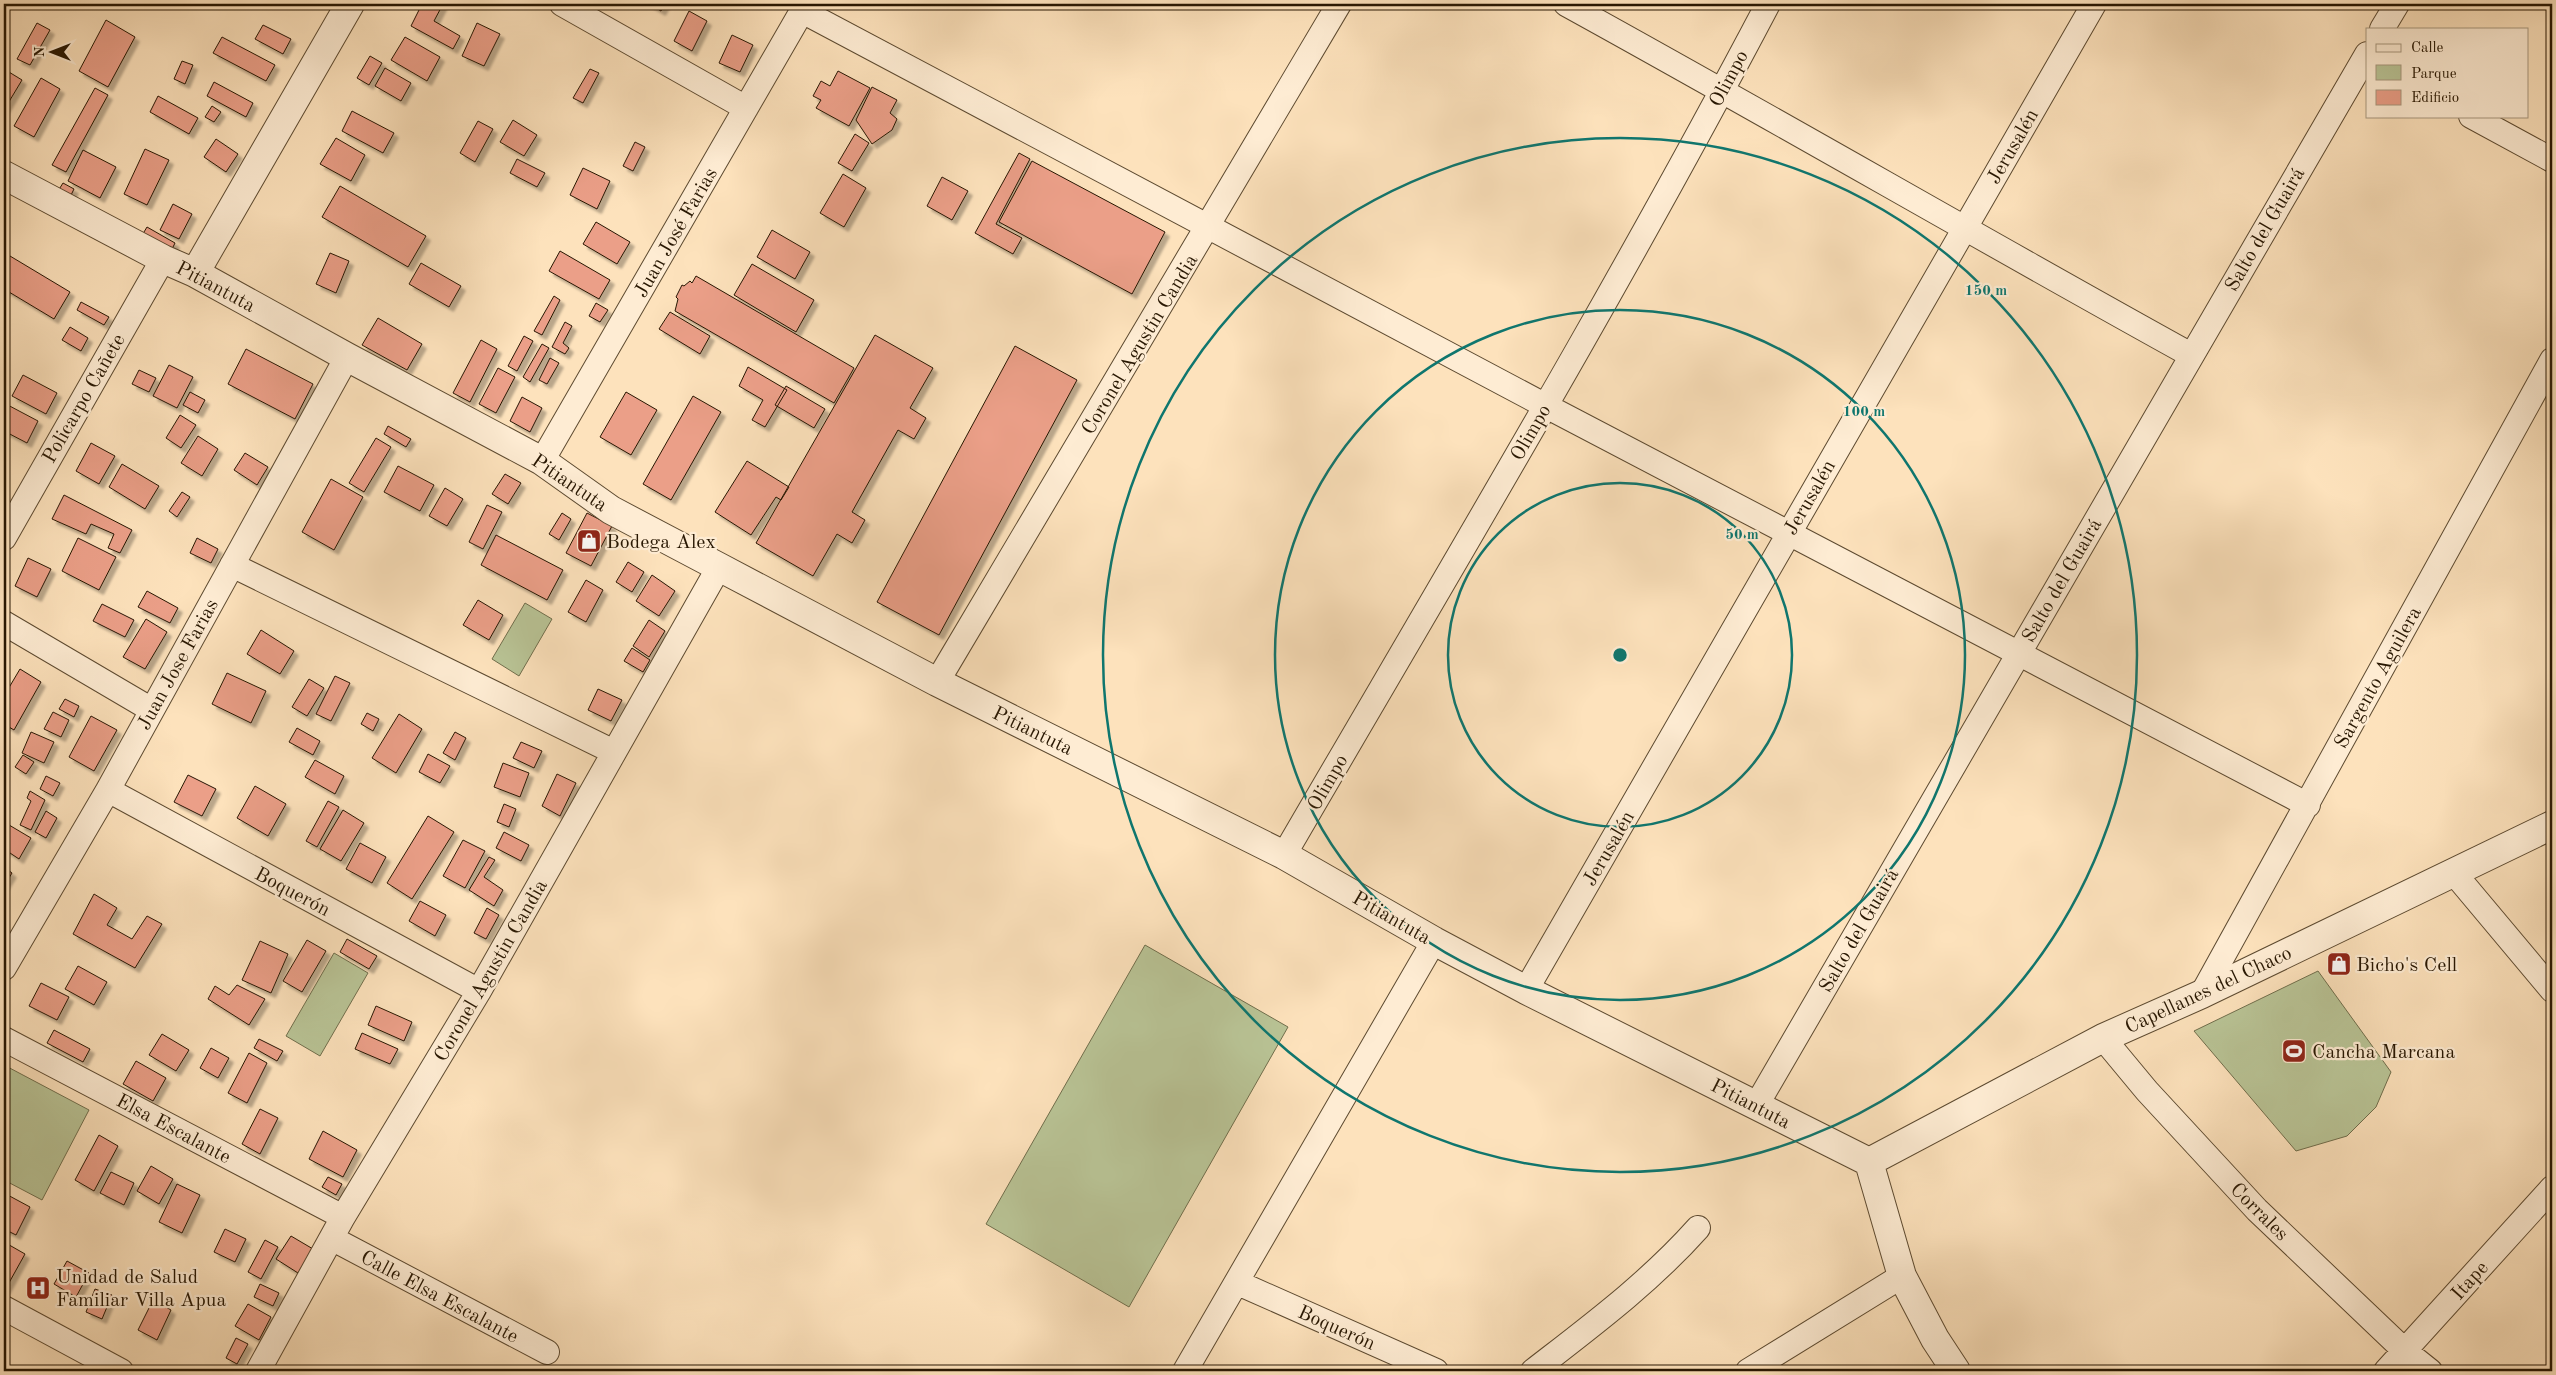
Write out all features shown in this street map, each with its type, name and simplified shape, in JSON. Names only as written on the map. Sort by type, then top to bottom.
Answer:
[{"type":"street","points":[[195,273],[350,4]]},
{"type":"street","points":[[562,4],[746,108]]},
{"type":"street","name":"Coronel Agustin Candia","points":[[937,682],[1209,227],[1339,4]]},
{"type":"street","points":[[1566,4],[2191,355]]},
{"type":"street","name":"Olimpo","points":[[1284,854],[1546,406],[1768,4]]},
{"type":"street","name":"Jerusalén","points":[[1526,990],[2094,4]]},
{"type":"street","points":[[2383,28],[2397,4]]},
{"type":"street","points":[[804,7],[1209,227],[1546,406],[2308,805]]},
{"type":"street","name":"Juan José Farias","points":[[542,461],[804,7]]},
{"type":"street","name":"Salto del Guairá","points":[[1756,1106],[2191,355],[2366,58]]},
{"type":"street","points":[[2475,118],[2552,160]]},
{"type":"street","name":"Pitiantuta","points":[[4,174],[163,259],[195,273],[542,461],[611,510],[937,682],[1284,854],[1434,941],[1526,990],[1869,1162]]},
{"type":"street","name":"Policarpo Cañete","points":[[4,538],[163,259]]},
{"type":"street","name":"Juan Jose Farias","points":[[4,968],[108,790],[347,357]]},
{"type":"street","name":"Sargento Aguilera","points":[[2202,994],[2552,360]]},
{"type":"street","points":[[232,565],[614,752]]},
{"type":"street","name":"Coronel Agustin Candia","points":[[258,1371],[333,1239],[343,1217],[479,991],[719,567]]},
{"type":"street","points":[[4,623],[152,710]]},
{"type":"street","name":"Boquerón","points":[[108,790],[479,991]]},
{"type":"street","name":"Capellanes del Chaco","points":[[1869,1162],[2103,1038],[2202,994],[2552,825]]},
{"type":"street","points":[[2454,872],[2552,990]]},
{"type":"street","points":[[1185,1371],[1238,1283],[1434,941]]},
{"type":"street","name":"Corrales","points":[[2103,1038],[2147,1091],[2257,1210],[2405,1351],[2430,1371]]},
{"type":"street","name":"Elsa Escalante","points":[[4,1039],[343,1217]]},
{"type":"street","points":[[1869,1162],[1902,1276],[1935,1339],[1956,1371]]},
{"type":"street","name":"Itape","points":[[2386,1371],[2552,1188]]},
{"type":"street","points":[[1533,1371],[1628,1297],[1669,1260],[1698,1228]]},
{"type":"street","name":"Calle Elsa Escalante","points":[[333,1239],[547,1352]]},
{"type":"street","points":[[1748,1371],[1902,1276]]},
{"type":"street","name":"Boquerón","points":[[1238,1283],[1436,1371]]},
{"type":"street","points":[[4,1308],[121,1371]]},
{"type":"green space","points":[[525,603],[552,619],[519,676],[492,659]]},
{"type":"green space","points":[[1145,945],[1288,1027],[1129,1307],[986,1224]]},
{"type":"green space","points":[[334,953],[368,973],[320,1056],[286,1036]]},
{"type":"green space","name":"Cancha Marcana","points":[[2318,971],[2391,1072],[2376,1107],[2347,1136],[2296,1151],[2194,1031]]},
{"type":"green space","points":[[4,1065],[89,1110],[42,1200],[4,1180]]},
{"type":"building","points":[[422,4],[443,4],[434,21],[460,36],[453,49],[411,26]]},
{"type":"building","points":[[649,4],[665,4],[661,11]]},
{"type":"building","points":[[689,11],[707,21],[692,51],[674,41]]},
{"type":"building","points":[[106,20],[135,37],[108,87],[79,71]]},
{"type":"building","points":[[37,23],[50,30],[30,65],[17,59]]},
{"type":"building","points":[[477,23],[500,34],[484,66],[462,56]]},
{"type":"building","points":[[263,25],[291,39],[283,54],[255,39]]},
{"type":"building","points":[[732,35],[753,45],[740,72],[719,63]]},
{"type":"building","points":[[222,37],[275,65],[266,81],[213,53]]},
{"type":"building","points":[[405,37],[440,57],[427,81],[391,60]]},
{"type":"building","points":[[370,56],[382,63],[369,85],[357,78]]},
{"type":"building","points":[[182,61],[193,65],[185,84],[174,79]]},
{"type":"building","points":[[385,68],[411,83],[401,101],[375,86]]},
{"type":"building","points":[[4,69],[22,80],[4,110]]},
{"type":"building","points":[[590,69],[599,73],[583,103],[573,98]]},
{"type":"building","points":[[838,71],[870,88],[849,126],[816,108],[821,100],[813,96],[821,81],[830,86]]},
{"type":"building","points":[[41,78],[60,89],[34,137],[14,126]]},
{"type":"building","points":[[214,82],[253,103],[246,117],[207,96]]},
{"type":"building","points":[[872,87],[897,100],[890,113],[897,119],[892,130],[872,144],[856,120]]},
{"type":"building","points":[[95,88],[108,95],[66,172],[52,165]]},
{"type":"building","points":[[158,96],[198,118],[189,134],[150,112]]},
{"type":"building","points":[[212,106],[221,112],[214,122],[205,117]]},
{"type":"building","points":[[352,111],[394,133],[383,153],[342,131]]},
{"type":"building","points":[[513,120],[537,135],[524,156],[500,142]]},
{"type":"building","points":[[478,121],[493,129],[475,162],[460,153]]},
{"type":"building","points":[[855,134],[869,143],[852,171],[838,163]]},
{"type":"building","points":[[336,138],[365,155],[351,181],[320,164]]},
{"type":"building","points":[[216,139],[238,154],[226,172],[204,157]]},
{"type":"building","points":[[635,142],[645,147],[633,171],[623,166]]},
{"type":"building","points":[[145,149],[169,160],[147,205],[124,194]]},
{"type":"building","points":[[83,150],[116,167],[100,198],[68,181]]},
{"type":"building","points":[[1019,153],[1030,159],[996,224],[1022,238],[1013,254],[975,233]]},
{"type":"building","points":[[517,159],[545,173],[537,187],[510,173]]},
{"type":"building","points":[[1032,161],[1165,232],[1132,294],[999,222]]},
{"type":"building","points":[[583,168],[610,181],[597,209],[570,195]]},
{"type":"building","points":[[843,174],[866,188],[844,227],[820,213]]},
{"type":"building","points":[[942,177],[968,191],[952,220],[927,206]]},
{"type":"building","points":[[63,183],[74,189],[70,197],[58,191]]},
{"type":"building","points":[[340,186],[426,236],[408,267],[322,217]]},
{"type":"building","points":[[173,204],[192,214],[179,239],[160,230]]},
{"type":"building","points":[[596,222],[630,242],[617,264],[583,244]]},
{"type":"building","points":[[147,227],[175,243],[170,253],[141,237]]},
{"type":"building","points":[[772,230],[810,252],[795,279],[757,257]]},
{"type":"building","points":[[560,251],[610,280],[599,299],[549,271]]},
{"type":"building","points":[[330,253],[349,261],[336,293],[316,284]]},
{"type":"building","points":[[10,256],[70,292],[54,319],[4,289],[4,267]]},
{"type":"building","points":[[421,263],[461,286],[449,307],[409,284]]},
{"type":"building","points":[[752,264],[814,300],[796,332],[734,295]]},
{"type":"building","points":[[696,276],[854,368],[834,403],[675,311],[678,299],[676,297],[682,285],[684,286],[690,281],[692,283]]},
{"type":"building","points":[[554,296],[560,300],[542,335],[534,331]]},
{"type":"building","points":[[81,302],[109,317],[104,325],[77,310]]},
{"type":"building","points":[[596,303],[608,310],[600,322],[589,316]]},
{"type":"building","points":[[670,312],[710,336],[700,354],[659,329]]},
{"type":"building","points":[[378,318],[422,344],[407,370],[362,345]]},
{"type":"building","points":[[565,322],[572,326],[563,343],[569,348],[565,354],[552,347]]},
{"type":"building","points":[[70,327],[88,338],[81,351],[62,340]]},
{"type":"building","points":[[875,335],[933,368],[910,408],[926,418],[914,439],[898,430],[852,512],[865,520],[852,543],[837,534],[813,576],[756,543]]},
{"type":"building","points":[[524,336],[533,341],[517,371],[508,366]]},
{"type":"building","points":[[481,340],[497,349],[470,402],[453,393]]},
{"type":"building","points":[[542,344],[549,348],[530,382],[523,377]]},
{"type":"building","points":[[1015,346],[1077,380],[939,635],[877,602]]},
{"type":"building","points":[[246,349],[313,384],[295,419],[228,384]]},
{"type":"building","points":[[550,358],[559,363],[547,384],[539,380]]},
{"type":"building","points":[[169,365],[193,377],[177,408],[153,396]]},
{"type":"building","points":[[748,367],[787,390],[765,427],[752,420],[763,400],[739,386]]},
{"type":"building","points":[[498,368],[515,377],[496,413],[479,404]]},
{"type":"building","points":[[139,370],[156,378],[149,392],[132,384]]},
{"type":"building","points":[[23,375],[57,393],[46,414],[12,396]]},
{"type":"building","points":[[786,386],[825,409],[814,428],[775,405]]},
{"type":"building","points":[[190,392],[205,400],[198,413],[183,405]]},
{"type":"building","points":[[626,392],[657,410],[631,455],[600,437]]},
{"type":"building","points":[[693,396],[721,412],[671,500],[643,484]]},
{"type":"building","points":[[522,397],[542,408],[530,432],[510,421]]},
{"type":"building","points":[[4,403],[38,421],[27,443],[4,431]]},
{"type":"building","points":[[180,415],[196,425],[181,448],[166,438]]},
{"type":"building","points":[[388,426],[411,439],[406,447],[384,434]]},
{"type":"building","points":[[198,436],[218,449],[202,476],[181,463]]},
{"type":"building","points":[[376,438],[391,447],[364,492],[349,483]]},
{"type":"building","points":[[91,443],[115,456],[99,484],[76,471]]},
{"type":"building","points":[[245,453],[268,467],[257,485],[234,470]]},
{"type":"building","points":[[747,461],[789,487],[781,500],[776,497],[751,535],[715,512]]},
{"type":"building","points":[[122,464],[159,486],[145,509],[109,487]]},
{"type":"building","points":[[398,466],[434,485],[420,511],[384,492]]},
{"type":"building","points":[[505,474],[521,483],[508,504],[492,494]]},
{"type":"building","points":[[331,479],[363,497],[334,550],[302,532]]},
{"type":"building","points":[[445,488],[463,499],[447,526],[429,516]]},
{"type":"building","points":[[182,492],[190,497],[177,517],[169,511]]},
{"type":"building","points":[[64,495],[132,530],[120,553],[108,548],[114,534],[91,524],[86,534],[52,519]]},
{"type":"building","points":[[487,505],[502,512],[483,549],[469,542]]},
{"type":"building","points":[[562,513],[571,519],[559,540],[549,534]]},
{"type":"building","name":"Bodega Alex","points":[[587,513],[612,526],[591,566],[566,553]]},
{"type":"building","points":[[496,535],[563,570],[547,600],[481,565]]},
{"type":"building","points":[[78,538],[116,557],[99,590],[62,571]]},
{"type":"building","points":[[197,538],[218,549],[211,563],[190,553]]},
{"type":"building","points":[[28,558],[51,569],[37,597],[15,586]]},
{"type":"building","points":[[628,562],[644,572],[632,592],[616,582]]},
{"type":"building","points":[[652,575],[675,591],[659,616],[636,601]]},
{"type":"building","points":[[586,580],[603,590],[586,622],[568,612]]},
{"type":"building","points":[[147,591],[178,608],[170,623],[138,607]]},
{"type":"building","points":[[478,600],[503,615],[489,640],[463,625]]},
{"type":"building","points":[[102,604],[134,620],[125,637],[93,621]]},
{"type":"building","points":[[146,619],[167,632],[145,669],[123,657]]},
{"type":"building","points":[[649,620],[665,631],[649,657],[633,646]]},
{"type":"building","points":[[261,630],[294,651],[280,674],[247,654]]},
{"type":"building","points":[[632,648],[650,660],[643,672],[624,661]]},
{"type":"building","points":[[20,669],[41,682],[14,730],[4,724],[4,696]]},
{"type":"building","points":[[227,673],[266,691],[251,723],[212,704]]},
{"type":"building","points":[[335,676],[350,683],[331,721],[316,714]]},
{"type":"building","points":[[309,679],[324,688],[307,716],[292,707]]},
{"type":"building","points":[[598,689],[622,700],[611,721],[588,710]]},
{"type":"building","points":[[65,699],[79,706],[74,717],[59,709]]},
{"type":"building","points":[[53,712],[69,720],[61,737],[44,729]]},
{"type":"building","points":[[367,713],[379,719],[373,731],[361,724]]},
{"type":"building","points":[[399,714],[422,729],[396,773],[372,758]]},
{"type":"building","points":[[91,716],[117,730],[94,771],[69,757]]},
{"type":"building","points":[[297,728],[320,741],[313,755],[289,742]]},
{"type":"building","points":[[31,732],[54,742],[44,763],[22,753]]},
{"type":"building","points":[[455,732],[466,738],[455,760],[443,753]]},
{"type":"building","points":[[521,742],[542,751],[534,768],[513,758]]},
{"type":"building","points":[[428,754],[450,766],[440,783],[419,772]]},
{"type":"building","points":[[23,755],[34,762],[26,774],[15,767]]},
{"type":"building","points":[[315,760],[344,776],[335,794],[305,777]]},
{"type":"building","points":[[503,763],[529,773],[520,797],[494,787]]},
{"type":"building","points":[[557,774],[576,783],[560,816],[542,806]]},
{"type":"building","points":[[188,775],[216,789],[202,816],[174,802]]},
{"type":"building","points":[[46,776],[60,783],[53,796],[40,789]]},
{"type":"building","points":[[255,786],[286,804],[268,836],[237,818]]},
{"type":"building","points":[[30,791],[45,800],[31,830],[20,825],[31,801],[27,798]]},
{"type":"building","points":[[328,801],[339,807],[317,847],[306,841]]},
{"type":"building","points":[[504,804],[516,809],[509,827],[497,822]]},
{"type":"building","points":[[343,810],[364,823],[341,861],[320,849]]},
{"type":"building","points":[[46,811],[57,818],[46,838],[35,832]]},
{"type":"building","points":[[428,816],[454,832],[412,899],[387,883]]},
{"type":"building","points":[[4,822],[31,838],[19,859],[4,849]]},
{"type":"building","points":[[504,832],[529,845],[521,861],[496,848]]},
{"type":"building","points":[[463,840],[485,851],[465,888],[443,876]]},
{"type":"building","points":[[360,843],[386,857],[372,883],[346,869]]},
{"type":"building","points":[[489,857],[495,860],[484,877],[503,890],[494,906],[469,890]]},
{"type":"building","points":[[4,867],[12,873],[4,886]]},
{"type":"building","points":[[94,894],[117,908],[107,925],[132,939],[147,916],[162,924],[135,968],[73,934]]},
{"type":"building","points":[[420,901],[446,915],[435,936],[409,921]]},
{"type":"building","points":[[487,908],[499,915],[486,939],[474,933]]},
{"type":"building","points":[[347,939],[377,956],[369,969],[340,952]]},
{"type":"building","points":[[307,940],[326,951],[302,992],[283,981]]},
{"type":"building","points":[[260,941],[288,954],[271,993],[242,980]]},
{"type":"building","points":[[78,966],[107,982],[94,1005],[65,989]]},
{"type":"building","points":[[41,983],[69,997],[57,1020],[29,1006]]},
{"type":"building","points":[[237,985],[265,999],[249,1025],[208,999],[215,986],[229,995]]},
{"type":"building","points":[[376,1006],[412,1022],[404,1041],[368,1025]]},
{"type":"building","points":[[54,1030],[90,1049],[83,1062],[47,1043]]},
{"type":"building","points":[[362,1033],[398,1049],[390,1064],[355,1049]]},
{"type":"building","points":[[162,1034],[189,1050],[176,1071],[149,1055]]},
{"type":"building","points":[[259,1039],[283,1051],[277,1061],[254,1048]]},
{"type":"building","points":[[211,1048],[229,1058],[218,1078],[200,1068]]},
{"type":"building","points":[[249,1053],[267,1063],[247,1103],[228,1093]]},
{"type":"building","points":[[136,1061],[166,1078],[153,1101],[123,1084]]},
{"type":"building","points":[[260,1109],[278,1118],[260,1154],[242,1144]]},
{"type":"building","points":[[323,1131],[357,1150],[343,1177],[309,1159]]},
{"type":"building","points":[[99,1135],[118,1146],[94,1191],[75,1180]]},
{"type":"building","points":[[151,1166],[173,1179],[159,1204],[137,1191]]},
{"type":"building","points":[[111,1172],[134,1183],[124,1205],[100,1193]]},
{"type":"building","points":[[328,1177],[342,1184],[336,1195],[322,1187]]},
{"type":"building","points":[[177,1184],[200,1195],[182,1233],[159,1222]]},
{"type":"building","points":[[4,1193],[30,1207],[16,1235],[4,1229]]},
{"type":"building","points":[[225,1229],[246,1239],[235,1262],[214,1252]]},
{"type":"building","points":[[291,1236],[313,1249],[298,1273],[276,1259]]},
{"type":"building","points":[[265,1240],[278,1247],[261,1279],[248,1272]]},
{"type":"building","points":[[4,1242],[25,1254],[5,1290],[4,1289]]},
{"type":"building","points":[[67,1261],[89,1273],[76,1297],[54,1284]]},
{"type":"building","points":[[260,1284],[279,1293],[273,1306],[254,1297]]},
{"type":"building","points":[[95,1289],[112,1295],[102,1319],[86,1312]]},
{"type":"building","points":[[153,1300],[171,1310],[157,1340],[138,1330]]},
{"type":"building","points":[[248,1304],[271,1317],[259,1340],[235,1326]]},
{"type":"building","points":[[236,1338],[248,1344],[237,1364],[226,1358]]},
{"type":"place","name":"Bodega Alex","points":[[589,541]]},
{"type":"place","name":"Bicho's Cell","points":[[2339,964]]},
{"type":"place","name":"Cancha Marcana","points":[[2294,1051]]},
{"type":"place","name":"Unidad de Salud Familiar Villa Apua","points":[[38,1288]]}]
